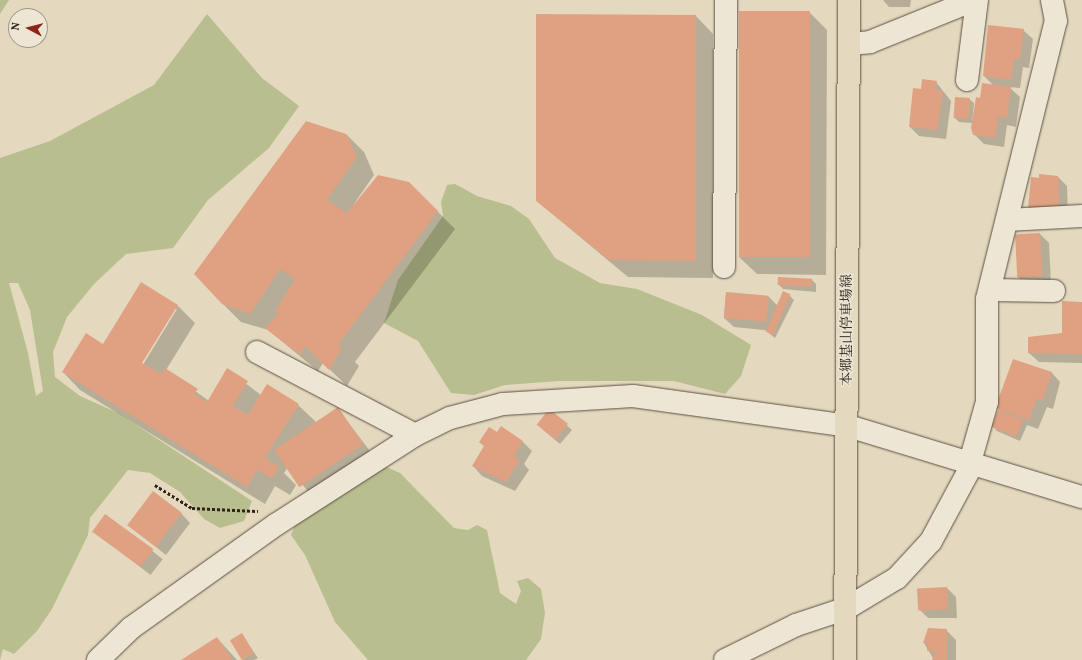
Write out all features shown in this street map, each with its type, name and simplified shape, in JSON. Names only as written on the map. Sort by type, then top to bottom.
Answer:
[{"type":"main road","name":"本郷基山停車場線","points":[[845,660],[848,426],[849,0]]},
{"type":"street","points":[[724,266],[726,0]]},
{"type":"street","points":[[848,44],[870,42],[974,0]]},
{"type":"street","points":[[966,80],[977,0]]},
{"type":"street","points":[[725,660],[796,625],[846,608],[897,578],[931,541],[971,462],[987,402],[990,290],[1056,22],[1052,0]]},
{"type":"street","points":[[1007,220],[1082,216]]},
{"type":"street","points":[[990,290],[1054,291]]},
{"type":"street","points":[[257,352],[415,435]]},
{"type":"street","points":[[98,660],[131,628],[277,524],[415,435],[450,418],[502,404],[581,397],[633,396],[848,426],[971,462],[1082,497]]},
{"type":"path","points":[[155,485],[192,508],[208,511],[250,508],[266,513],[277,524]]},
{"type":"green space","points":[[0,0],[9,0],[0,14]]},
{"type":"green space","points":[[207,14],[262,78],[299,106],[269,148],[208,200],[173,248],[126,254],[94,284],[67,317],[53,352],[55,377],[80,396],[118,413],[252,501],[244,521],[220,528],[204,519],[180,492],[150,473],[128,470],[90,518],[88,535],[52,609],[37,631],[14,654],[3,649],[0,660],[0,158],[50,141],[154,85]],"holes":[[[9,283],[18,283],[30,310],[43,391],[36,396],[28,353]]]},
{"type":"green space","points":[[455,184],[477,196],[511,206],[529,219],[555,258],[600,283],[637,289],[702,315],[751,345],[741,376],[725,394],[674,381],[559,381],[505,385],[474,395],[451,393],[418,341],[384,323],[398,280],[443,216],[441,202],[447,185]]},
{"type":"green space","points":[[384,466],[400,473],[454,528],[468,530],[477,525],[487,530],[500,593],[516,604],[521,591],[517,581],[528,578],[541,589],[545,613],[541,639],[526,660],[368,660],[335,622],[305,555],[291,535],[295,525]]},
{"type":"building","points":[[739,11],[810,11],[810,257],[739,257]]},
{"type":"building","points":[[536,14],[696,15],[696,261],[609,260],[536,201]]},
{"type":"building","points":[[988,25],[1024,29],[1020,59],[1014,58],[1011,80],[983,76]]},
{"type":"building","points":[[922,79],[937,81],[935,90],[943,91],[937,130],[909,127],[913,88],[921,89]]},
{"type":"building","points":[[982,83],[1011,87],[1007,118],[998,116],[995,138],[973,135],[971,128],[976,97],[980,98]]},
{"type":"building","points":[[955,97],[970,98],[968,119],[954,118]]},
{"type":"building","points":[[306,121],[346,134],[357,157],[327,200],[347,213],[378,175],[409,182],[438,211],[338,345],[342,348],[329,370],[305,346],[300,355],[265,328],[278,314],[275,311],[295,279],[280,269],[250,314],[222,304],[194,274]]},
{"type":"building","points":[[1039,174],[1058,176],[1059,210],[1028,208],[1031,177],[1039,178]]},
{"type":"building","points":[[1040,233],[1042,276],[1017,277],[1015,234]]},
{"type":"building","points":[[778,277],[812,279],[812,287],[778,285]]},
{"type":"building","points":[[141,282],[178,305],[142,363],[161,374],[165,368],[198,389],[194,394],[207,402],[227,368],[248,381],[233,406],[248,415],[267,384],[299,404],[265,458],[279,467],[272,478],[257,470],[247,487],[62,372],[86,333],[103,344]]},
{"type":"building","points":[[783,291],[790,294],[773,335],[766,332]]},
{"type":"building","points":[[726,292],[769,296],[767,322],[724,318]]},
{"type":"building","points":[[1062,301],[1082,302],[1082,354],[1028,353],[1028,337],[1062,333]]},
{"type":"building","points":[[1013,359],[1052,372],[1043,400],[1037,398],[1029,420],[995,408]]},
{"type":"building","points":[[338,407],[363,444],[299,487],[274,450]]},
{"type":"building","points":[[549,409],[568,424],[556,440],[537,425]]},
{"type":"building","points":[[998,410],[1023,420],[1016,437],[991,427]]},
{"type":"building","points":[[501,426],[523,441],[514,456],[520,460],[506,482],[472,466],[484,446],[479,442],[489,427],[497,432]]},
{"type":"building","points":[[153,491],[182,513],[156,547],[127,525]]},
{"type":"building","points":[[105,514],[154,549],[141,567],[92,532]]},
{"type":"building","points":[[947,587],[948,609],[918,611],[917,589]]},
{"type":"building","points":[[928,628],[947,629],[947,660],[932,660],[936,651],[927,651],[928,643],[923,643]]},
{"type":"building","points":[[242,633],[254,653],[242,660],[230,640]]},
{"type":"building","points":[[217,637],[232,660],[181,660]]}]
